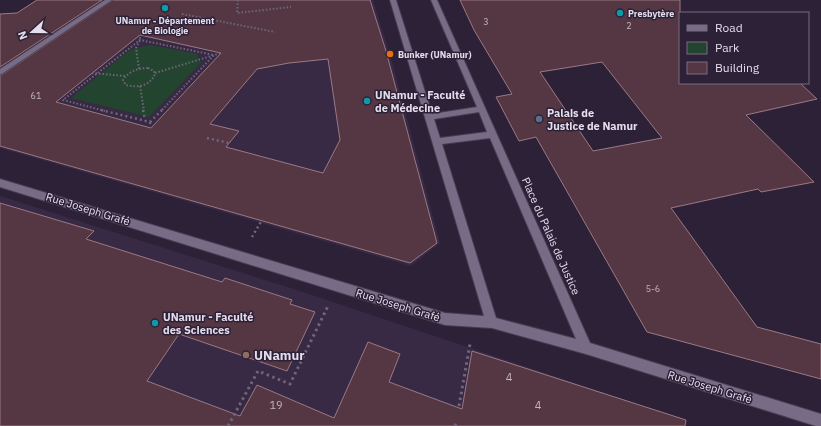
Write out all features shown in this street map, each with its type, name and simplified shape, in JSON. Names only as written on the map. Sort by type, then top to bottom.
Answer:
[{"type":"street","points":[[0,73],[109,0]]},
{"type":"street","points":[[393,0],[492,322]]},
{"type":"street","name":"Place du Palais de Justice","points":[[434,0],[586,348]]},
{"type":"street","points":[[429,117],[482,109]]},
{"type":"street","points":[[437,142],[493,134]]},
{"type":"street","name":"Rue Joseph Grafé","points":[[0,182],[445,319],[492,322],[586,348],[821,421]]},
{"type":"path","points":[[238,0],[237,13],[291,7]]},
{"type":"path","points":[[182,14],[275,32]]},
{"type":"path","points":[[224,22],[228,18]]},
{"type":"path","points":[[139,69],[136,48],[140,40],[140,35]]},
{"type":"path","points":[[150,122],[63,100],[140,40],[214,55]]},
{"type":"path","points":[[155,73],[221,53]]},
{"type":"path","points":[[150,122],[214,55]]},
{"type":"path","points":[[92,73],[125,76],[139,69],[148,68],[155,73]]},
{"type":"path","points":[[125,76],[124,80],[126,85],[135,87],[153,80],[155,73]]},
{"type":"path","points":[[140,86],[145,120]]},
{"type":"path","points":[[77,108],[80,105]]},
{"type":"path","points":[[150,122],[151,128]]},
{"type":"path","points":[[207,138],[229,143]]},
{"type":"path","points":[[228,426],[258,371],[290,384],[337,286]]},
{"type":"path","points":[[459,406],[474,321]]},
{"type":"shaded area","points":[[137,0],[373,0],[391,58],[440,243],[411,266],[0,148],[0,99]]},
{"type":"shaded area","name":"UNamur","points":[[0,196],[306,293],[676,417],[0,426]]},
{"type":"green space","points":[[151,45],[197,54],[201,63],[149,117],[71,98],[131,49]]},
{"type":"building","points":[[37,0],[102,0],[0,67],[0,14],[17,13]]},
{"type":"building","points":[[113,0],[370,0],[386,51],[437,243],[410,263],[0,146],[0,76]],"holes":[[[140,35],[221,53],[151,128],[56,102]],[[328,59],[340,140],[323,173],[226,147],[239,131],[210,124],[257,69],[289,63]]]},
{"type":"building","points":[[460,0],[680,0],[679,84],[801,84],[817,99],[746,115],[814,182],[761,192],[758,189],[671,208],[757,327],[821,344],[821,379],[647,332],[536,137],[519,141],[496,97],[512,94],[474,30]],"holes":[[[602,62],[662,138],[593,151],[540,72]]]},
{"type":"building","name":"UNamur","points":[[0,203],[94,231],[86,239],[222,282],[225,278],[292,300],[290,304],[315,312],[287,371],[179,334],[147,381],[240,416],[257,385],[334,418],[368,342],[400,354],[389,382],[462,409],[472,351],[686,420],[685,426],[0,426]]},
{"type":"place","name":"UNamur - Département de Biologie","points":[[165,8]]},
{"type":"place","name":"Presbytère","points":[[620,13]]},
{"type":"place","name":"Bunker (UNamur)","points":[[390,54]]},
{"type":"place","name":"UNamur - Faculté de Médecine","points":[[367,101]]},
{"type":"place","name":"Palais de Justice de Namur","points":[[539,119]]},
{"type":"place","name":"UNamur - Faculté des Sciences","points":[[155,323]]},
{"type":"place","name":"UNamur","points":[[246,355]]}]
